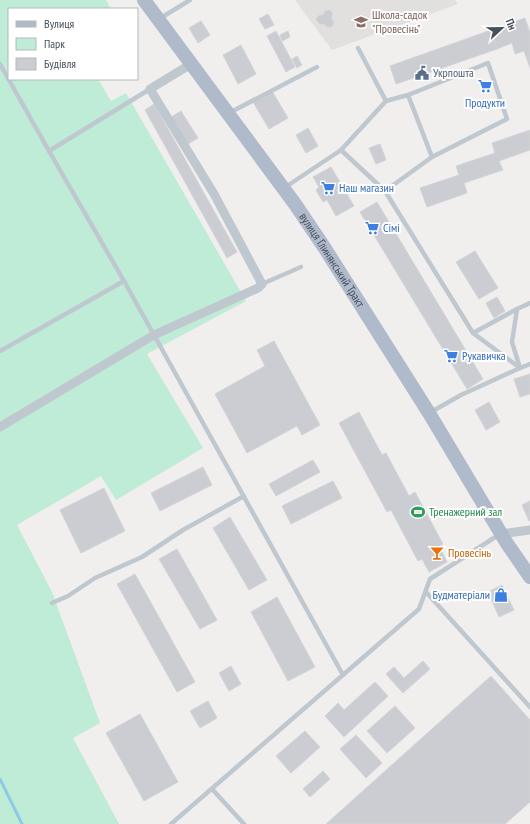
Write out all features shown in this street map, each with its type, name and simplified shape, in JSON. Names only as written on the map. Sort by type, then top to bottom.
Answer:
[{"type":"main road","name":"вулиця Глинянський Тракт","points":[[144,0],[157,20],[284,188],[324,247],[429,413],[503,538],[529,574]]},
{"type":"street","points":[[0,427],[154,335],[258,288],[262,284],[214,194],[150,89],[191,64]]},
{"type":"street","points":[[503,538],[530,530]]},
{"type":"lane","points":[[157,20],[190,0]]},
{"type":"lane","points":[[358,48],[386,101]]},
{"type":"lane","points":[[284,188],[341,150],[386,101],[408,95],[488,63],[507,120],[432,157],[385,191]]},
{"type":"lane","points":[[0,64],[8,78]]},
{"type":"lane","points":[[227,113],[317,67]]},
{"type":"lane","points":[[9,80],[124,281],[343,675]]},
{"type":"lane","points":[[49,151],[150,89]]},
{"type":"lane","points":[[408,95],[432,157]]},
{"type":"lane","points":[[341,150],[385,191],[473,333],[520,368]]},
{"type":"lane","points":[[262,284],[301,267]]},
{"type":"lane","points":[[0,351],[124,281]]},
{"type":"lane","points":[[473,333],[530,303]]},
{"type":"lane","points":[[517,309],[512,342],[520,368]]},
{"type":"lane","points":[[429,413],[460,395],[530,364]]},
{"type":"lane","points":[[52,603],[68,596],[95,578],[142,557],[183,530],[244,496]]},
{"type":"lane","points":[[171,824],[419,609],[430,579],[503,538]]},
{"type":"lane","points":[[426,592],[530,707]]},
{"type":"lane","points":[[212,789],[244,824]]},
{"type":"shaded area","name":"Школа-садок \"Провесінь\"","points":[[295,0],[455,0],[458,4],[332,50]]},
{"type":"green space","points":[[0,0],[106,0],[110,8],[8,8],[8,80],[99,80],[111,101],[126,93],[246,301],[147,354],[203,448],[116,500],[101,476],[17,525],[52,592],[100,723],[73,738],[119,824],[0,824]]},
{"type":"building","points":[[330,10],[333,14],[331,18],[334,22],[332,27],[327,27],[324,24],[320,24],[316,20],[318,16],[323,15],[325,11]]},
{"type":"building","points":[[268,14],[274,25],[265,29],[259,19]]},
{"type":"building","points":[[525,18],[530,33],[530,68],[524,51],[515,54],[512,43],[497,49],[491,30]]},
{"type":"building","points":[[201,21],[210,35],[198,43],[189,28]]},
{"type":"building","points":[[491,30],[497,49],[396,84],[390,66]]},
{"type":"building","points":[[276,31],[295,67],[286,72],[267,36]]},
{"type":"building","points":[[288,31],[290,37],[282,41],[280,35]]},
{"type":"building","points":[[241,45],[256,74],[238,84],[223,55]]},
{"type":"building","points":[[297,56],[302,65],[297,68],[292,59]]},
{"type":"building","points":[[272,91],[288,118],[269,129],[253,102]]},
{"type":"building","points":[[154,104],[237,252],[227,258],[145,110]]},
{"type":"building","points":[[181,111],[198,138],[188,144],[171,117]]},
{"type":"building","points":[[308,128],[318,146],[306,153],[296,135]]},
{"type":"building","points":[[530,130],[530,150],[499,161],[503,170],[464,183],[467,193],[427,207],[420,188],[459,175],[456,166],[495,153],[492,143]]},
{"type":"building","points":[[380,144],[386,160],[376,164],[369,148]]},
{"type":"building","points":[[331,167],[354,206],[336,216],[327,200],[323,202],[316,190],[319,187],[313,177]]},
{"type":"building","points":[[377,202],[483,379],[467,389],[360,212]]},
{"type":"building","points":[[475,251],[498,288],[479,299],[456,262]]},
{"type":"building","points":[[497,297],[505,311],[494,318],[486,303]]},
{"type":"building","points":[[274,341],[320,425],[302,435],[297,426],[247,453],[215,394],[265,366],[257,350]]},
{"type":"building","points":[[530,374],[530,394],[520,397],[514,379]]},
{"type":"building","points":[[489,402],[500,422],[486,430],[475,410]]},
{"type":"building","points":[[359,412],[382,455],[386,453],[409,496],[415,492],[443,544],[439,546],[447,562],[429,572],[422,559],[418,561],[391,510],[387,512],[339,423]]},
{"type":"building","points":[[313,460],[320,472],[276,496],[269,484]]},
{"type":"building","points":[[203,467],[212,485],[160,511],[151,493]]},
{"type":"building","points":[[333,481],[342,498],[291,524],[282,506]]},
{"type":"building","points":[[104,488],[125,531],[81,553],[60,510]]},
{"type":"building","points":[[530,501],[530,520],[529,521],[522,505]]},
{"type":"building","points":[[230,517],[267,580],[249,590],[213,528]]},
{"type":"building","points":[[177,549],[217,620],[200,629],[159,559]]},
{"type":"building","points":[[135,574],[195,682],[177,692],[117,584]]},
{"type":"building","points":[[502,585],[514,610],[499,617],[488,592]]},
{"type":"building","points":[[277,597],[315,667],[288,681],[251,612]]},
{"type":"building","points":[[423,661],[430,669],[403,693],[386,674],[394,667],[404,678]]},
{"type":"building","points":[[231,666],[241,684],[229,691],[219,673]]},
{"type":"building","points":[[491,676],[530,720],[530,802],[505,824],[326,824]]},
{"type":"building","points":[[375,682],[388,696],[344,737],[325,716],[338,703],[344,710]]},
{"type":"building","points":[[208,701],[217,718],[200,728],[190,711]]},
{"type":"building","points":[[395,706],[415,728],[387,753],[367,731]]},
{"type":"building","points":[[140,714],[178,782],[144,801],[106,733]]},
{"type":"building","points":[[305,731],[320,747],[291,773],[276,756]]},
{"type":"building","points":[[356,735],[382,763],[366,778],[340,749]]},
{"type":"building","points":[[323,771],[330,779],[310,797],[303,789]]},
{"type":"waterway","points":[[0,779],[22,824]]},
{"type":"place","name":"Школа-садок \"Провесінь\"","points":[[361,22]]},
{"type":"place","name":"Укрпошта","points":[[422,73]]},
{"type":"place","name":"Продукти","points":[[485,86]]},
{"type":"place","name":"Наш магазин","points":[[328,188]]},
{"type":"place","name":"Сімі","points":[[372,228]]},
{"type":"place","name":"Рукавичка","points":[[451,356]]},
{"type":"place","name":"Тренажерний зал","points":[[418,512]]},
{"type":"place","name":"Провесінь","points":[[437,553]]},
{"type":"place","name":"Будматеріали","points":[[501,595]]}]
